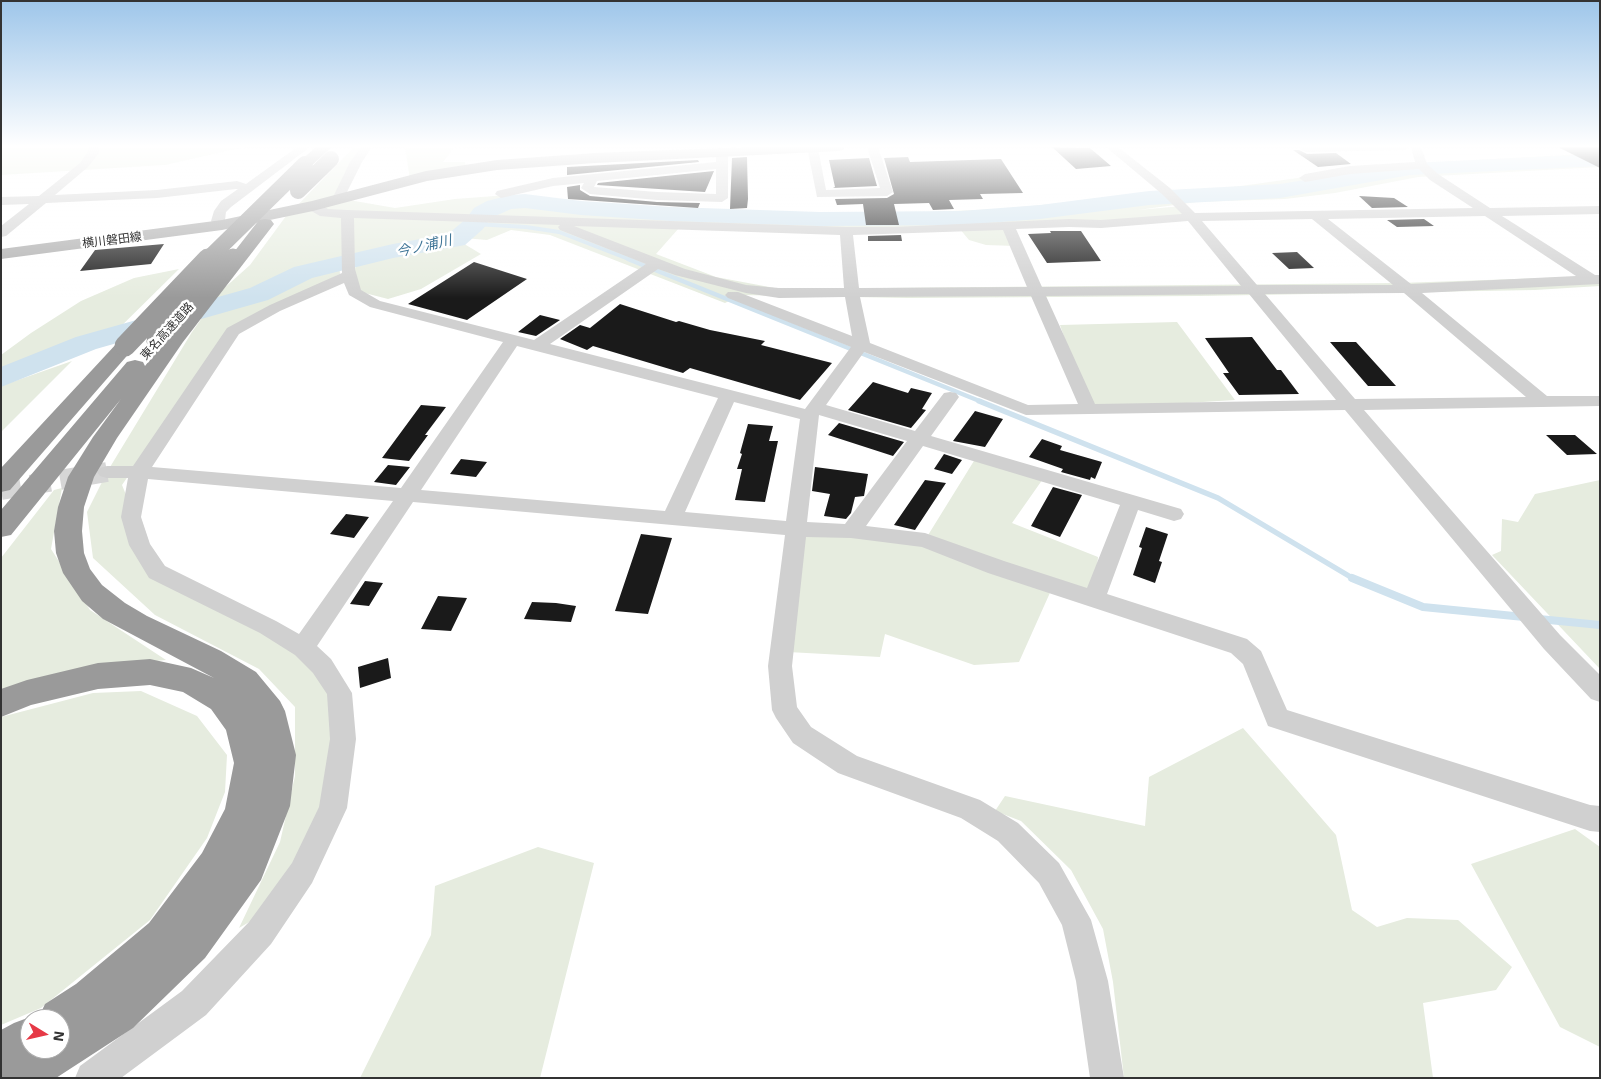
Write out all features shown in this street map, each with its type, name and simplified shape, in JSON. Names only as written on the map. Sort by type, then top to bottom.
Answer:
[{"type":"highway","name":"東名高速道路","points":[[1,484],[125,346],[266,197]]},
{"type":"highway","name":"東名高速道路","points":[[1,528],[102,404],[167,339],[265,224],[290,197]]},
{"type":"highway","points":[[15,1078],[118,1013],[191,944],[247,867],[272,806],[279,755],[268,711],[245,681],[210,660],[114,611],[92,594],[77,573],[70,553],[68,531],[71,507],[81,477],[167,339]]},
{"type":"highway","points":[[1,703],[26,693],[98,676],[150,672],[191,681],[222,699],[242,725],[251,763],[243,811],[216,866],[163,937],[91,999],[70,1013]]},
{"type":"highway","points":[[1,1054],[20,1045]]},
{"type":"main road","name":"横川磐田線","points":[[3,254],[180,232],[314,206],[344,197]]},
{"type":"street","points":[[1,233],[45,197]]},
{"type":"street","points":[[1,202],[93,197]]},
{"type":"street","points":[[222,225],[218,221],[220,211],[234,197]]},
{"type":"street","points":[[701,197],[722,197]]},
{"type":"street","points":[[1173,197],[1192,217],[1348,404],[1552,642],[1600,692]]},
{"type":"street","points":[[1465,197],[1597,281]]},
{"type":"street","points":[[314,206],[325,213],[846,231],[1069,223],[1101,224],[1192,217],[1600,210]]},
{"type":"street","points":[[347,214],[349,266],[354,292],[375,304],[728,395],[812,412],[918,438],[1174,514]]},
{"type":"street","points":[[1315,214],[1543,402]]},
{"type":"street","points":[[544,221],[577,231],[656,263],[712,282],[746,290],[779,293],[1408,289],[1597,281]]},
{"type":"street","points":[[1008,226],[1089,409]]},
{"type":"street","points":[[846,231],[852,293],[862,344],[812,412],[780,666],[785,710],[802,735],[848,765],[970,809],[1008,832],[1049,873],[1076,920],[1092,981],[1107,1078]]},
{"type":"street","points":[[536,346],[656,263]]},
{"type":"street","points":[[92,1078],[194,1003],[260,933],[302,874],[333,808],[343,739],[339,693],[322,666],[303,648],[268,627],[157,572],[140,545],[131,517],[139,472],[233,331],[349,266]]},
{"type":"street","points":[[712,282],[739,298],[862,344],[1026,410],[1600,401]]},
{"type":"street","points":[[303,648],[513,340]]},
{"type":"street","points":[[672,518],[728,395]]},
{"type":"street","points":[[851,532],[918,438],[950,397]]},
{"type":"street","points":[[108,472],[139,472],[796,529],[851,532],[925,540],[996,567],[1239,646],[1252,658],[1276,718],[1590,818],[1600,819]]},
{"type":"street","points":[[1094,599],[1131,502]]},
{"type":"shaded area","points":[[305,197],[338,197],[338,199],[293,210]]},
{"type":"shaded area","points":[[477,197],[531,197],[653,210],[880,214],[999,209],[1122,197],[1299,197],[1197,202],[1138,210],[1182,206],[1192,217],[1008,226],[1016,246],[986,245],[969,240],[959,228],[679,228],[656,254],[716,277],[780,289],[1401,283],[1600,276],[1600,286],[1535,290],[1200,296],[908,298],[741,295],[725,303],[550,235],[511,230],[487,240],[456,239],[481,254],[421,289],[388,299],[357,291],[354,270],[360,259],[339,264],[340,274],[228,330],[122,485],[157,572],[303,648],[339,698],[341,756],[280,904],[239,928],[280,842],[295,776],[295,707],[259,669],[155,615],[93,558],[87,512],[107,472],[192,332],[221,291],[250,265],[286,216],[349,200],[395,208]]},
{"type":"shaded area","points":[[179,269],[101,346],[1,385],[1,374],[63,350],[1,372],[1,355],[31,333],[81,301],[134,278]]},
{"type":"shaded area","points":[[1177,322],[1235,400],[1089,409],[1060,325]]},
{"type":"shaded area","points":[[72,361],[1,432],[1,386]]},
{"type":"shaded area","points":[[977,456],[1045,476],[1012,523],[1098,557],[1094,599],[1053,586],[1019,662],[974,665],[885,634],[880,657],[788,652],[796,529],[925,540]]},
{"type":"shaded area","points":[[1600,480],[1600,669],[1492,555],[1501,551],[1502,519],[1518,522],[1535,494]]},
{"type":"shaded area","points":[[62,488],[51,549],[90,610],[166,660],[83,668],[1,693],[1,558],[54,490]]},
{"type":"shaded area","points":[[141,691],[197,716],[227,755],[225,792],[207,838],[150,920],[41,1008],[20,1009],[20,1017],[1,1025],[1,717],[93,693]]},
{"type":"shaded area","points":[[1243,728],[1336,835],[1352,910],[1377,927],[1407,918],[1458,920],[1512,967],[1496,990],[1423,1003],[1433,1078],[1124,1078],[1113,982],[1103,929],[1071,870],[1021,821],[995,811],[1005,796],[1145,826],[1149,777]]},
{"type":"shaded area","points":[[1575,829],[1600,847],[1600,1047],[1560,1027],[1471,864]]},
{"type":"shaded area","points":[[538,847],[594,863],[540,1078],[360,1078],[431,935],[435,886]]},
{"type":"building","points":[[568,197],[605,197],[657,202],[700,203],[698,208],[568,199]]},
{"type":"building","points":[[730,197],[748,197],[747,208],[730,209]]},
{"type":"building","points":[[982,197],[983,199],[949,200],[954,209],[933,210],[929,203],[894,204],[899,225],[866,225],[863,204],[837,205],[835,199]]},
{"type":"building","points":[[1360,197],[1394,198],[1408,207],[1372,208]]},
{"type":"building","points":[[1424,219],[1434,226],[1397,227],[1387,220]]},
{"type":"building","points":[[1050,231],[1081,231],[1101,261],[1047,263],[1028,234],[1051,233]]},
{"type":"building","points":[[901,235],[902,241],[868,241],[868,236]]},
{"type":"building","points":[[164,244],[151,264],[80,271],[95,250]]},
{"type":"building","points":[[1297,252],[1314,268],[1289,269],[1272,253]]},
{"type":"building","points":[[474,262],[527,279],[467,320],[408,304]]},
{"type":"building","points":[[620,304],[676,322],[679,321],[710,330],[765,341],[761,345],[832,363],[800,400],[690,368],[683,373],[593,346],[587,350],[560,339],[580,325],[590,328]]},
{"type":"building","points":[[540,315],[560,320],[536,336],[518,332]]},
{"type":"building","points":[[1252,337],[1277,370],[1281,370],[1299,394],[1239,395],[1223,373],[1229,373],[1205,338]]},
{"type":"building","points":[[1330,342],[1356,342],[1396,386],[1368,386]]},
{"type":"building","points":[[873,382],[908,393],[911,388],[932,393],[922,409],[926,410],[911,428],[848,410]]},
{"type":"building","points":[[421,405],[446,407],[409,461],[382,458]]},
{"type":"building","points":[[975,411],[1003,419],[985,447],[953,441]]},
{"type":"building","points":[[839,423],[904,442],[893,456],[828,435]]},
{"type":"building","points":[[748,424],[773,426],[769,441],[778,441],[765,502],[735,500],[742,469],[737,469]]},
{"type":"building","points":[[1546,435],[1575,435],[1597,454],[1567,455]]},
{"type":"building","points":[[1042,439],[1062,446],[1060,450],[1102,462],[1095,479],[1091,477],[1090,480],[1061,472],[1063,469],[1029,457]]},
{"type":"building","points":[[944,454],[962,460],[952,474],[934,469]]},
{"type":"building","points":[[461,459],[487,462],[476,477],[450,474]]},
{"type":"building","points":[[388,465],[410,467],[396,485],[374,482]]},
{"type":"building","points":[[815,467],[868,474],[864,496],[855,497],[851,513],[846,519],[824,516],[830,494],[812,491]]},
{"type":"building","points":[[925,480],[946,483],[915,530],[894,525]]},
{"type":"building","points":[[1053,487],[1082,495],[1060,537],[1031,526]]},
{"type":"building","points":[[346,514],[369,517],[354,538],[330,534]]},
{"type":"building","points":[[1146,527],[1168,534],[1159,561],[1162,562],[1155,583],[1133,575],[1142,548],[1139,547]]},
{"type":"building","points":[[641,534],[672,538],[648,614],[615,611]]},
{"type":"building","points":[[365,581],[383,583],[369,606],[350,604]]},
{"type":"building","points":[[438,596],[467,598],[451,631],[421,629]]},
{"type":"building","points":[[532,602],[576,606],[571,622],[524,619]]},
{"type":"building","points":[[388,658],[391,678],[360,688],[358,667]]},
{"type":"waterway","name":"今ノ浦川","points":[[1,378],[86,343],[259,294],[303,272],[393,251],[456,240],[475,224],[482,213],[495,206],[511,202],[525,201],[581,208],[671,214],[820,219],[961,218],[1040,212],[1161,197]]},
{"type":"waterway","points":[[475,224],[526,227],[559,232],[631,260]]},
{"type":"waterway","points":[[628,259],[982,402]]},
{"type":"waterway","points":[[979,401],[1218,498],[1353,578]]},
{"type":"waterway","points":[[1353,578],[1423,607],[1524,617]]},
{"type":"waterway","points":[[1539,619],[1600,625]]},
{"type":"tunnel","points":[[1,490],[107,472]]}]
